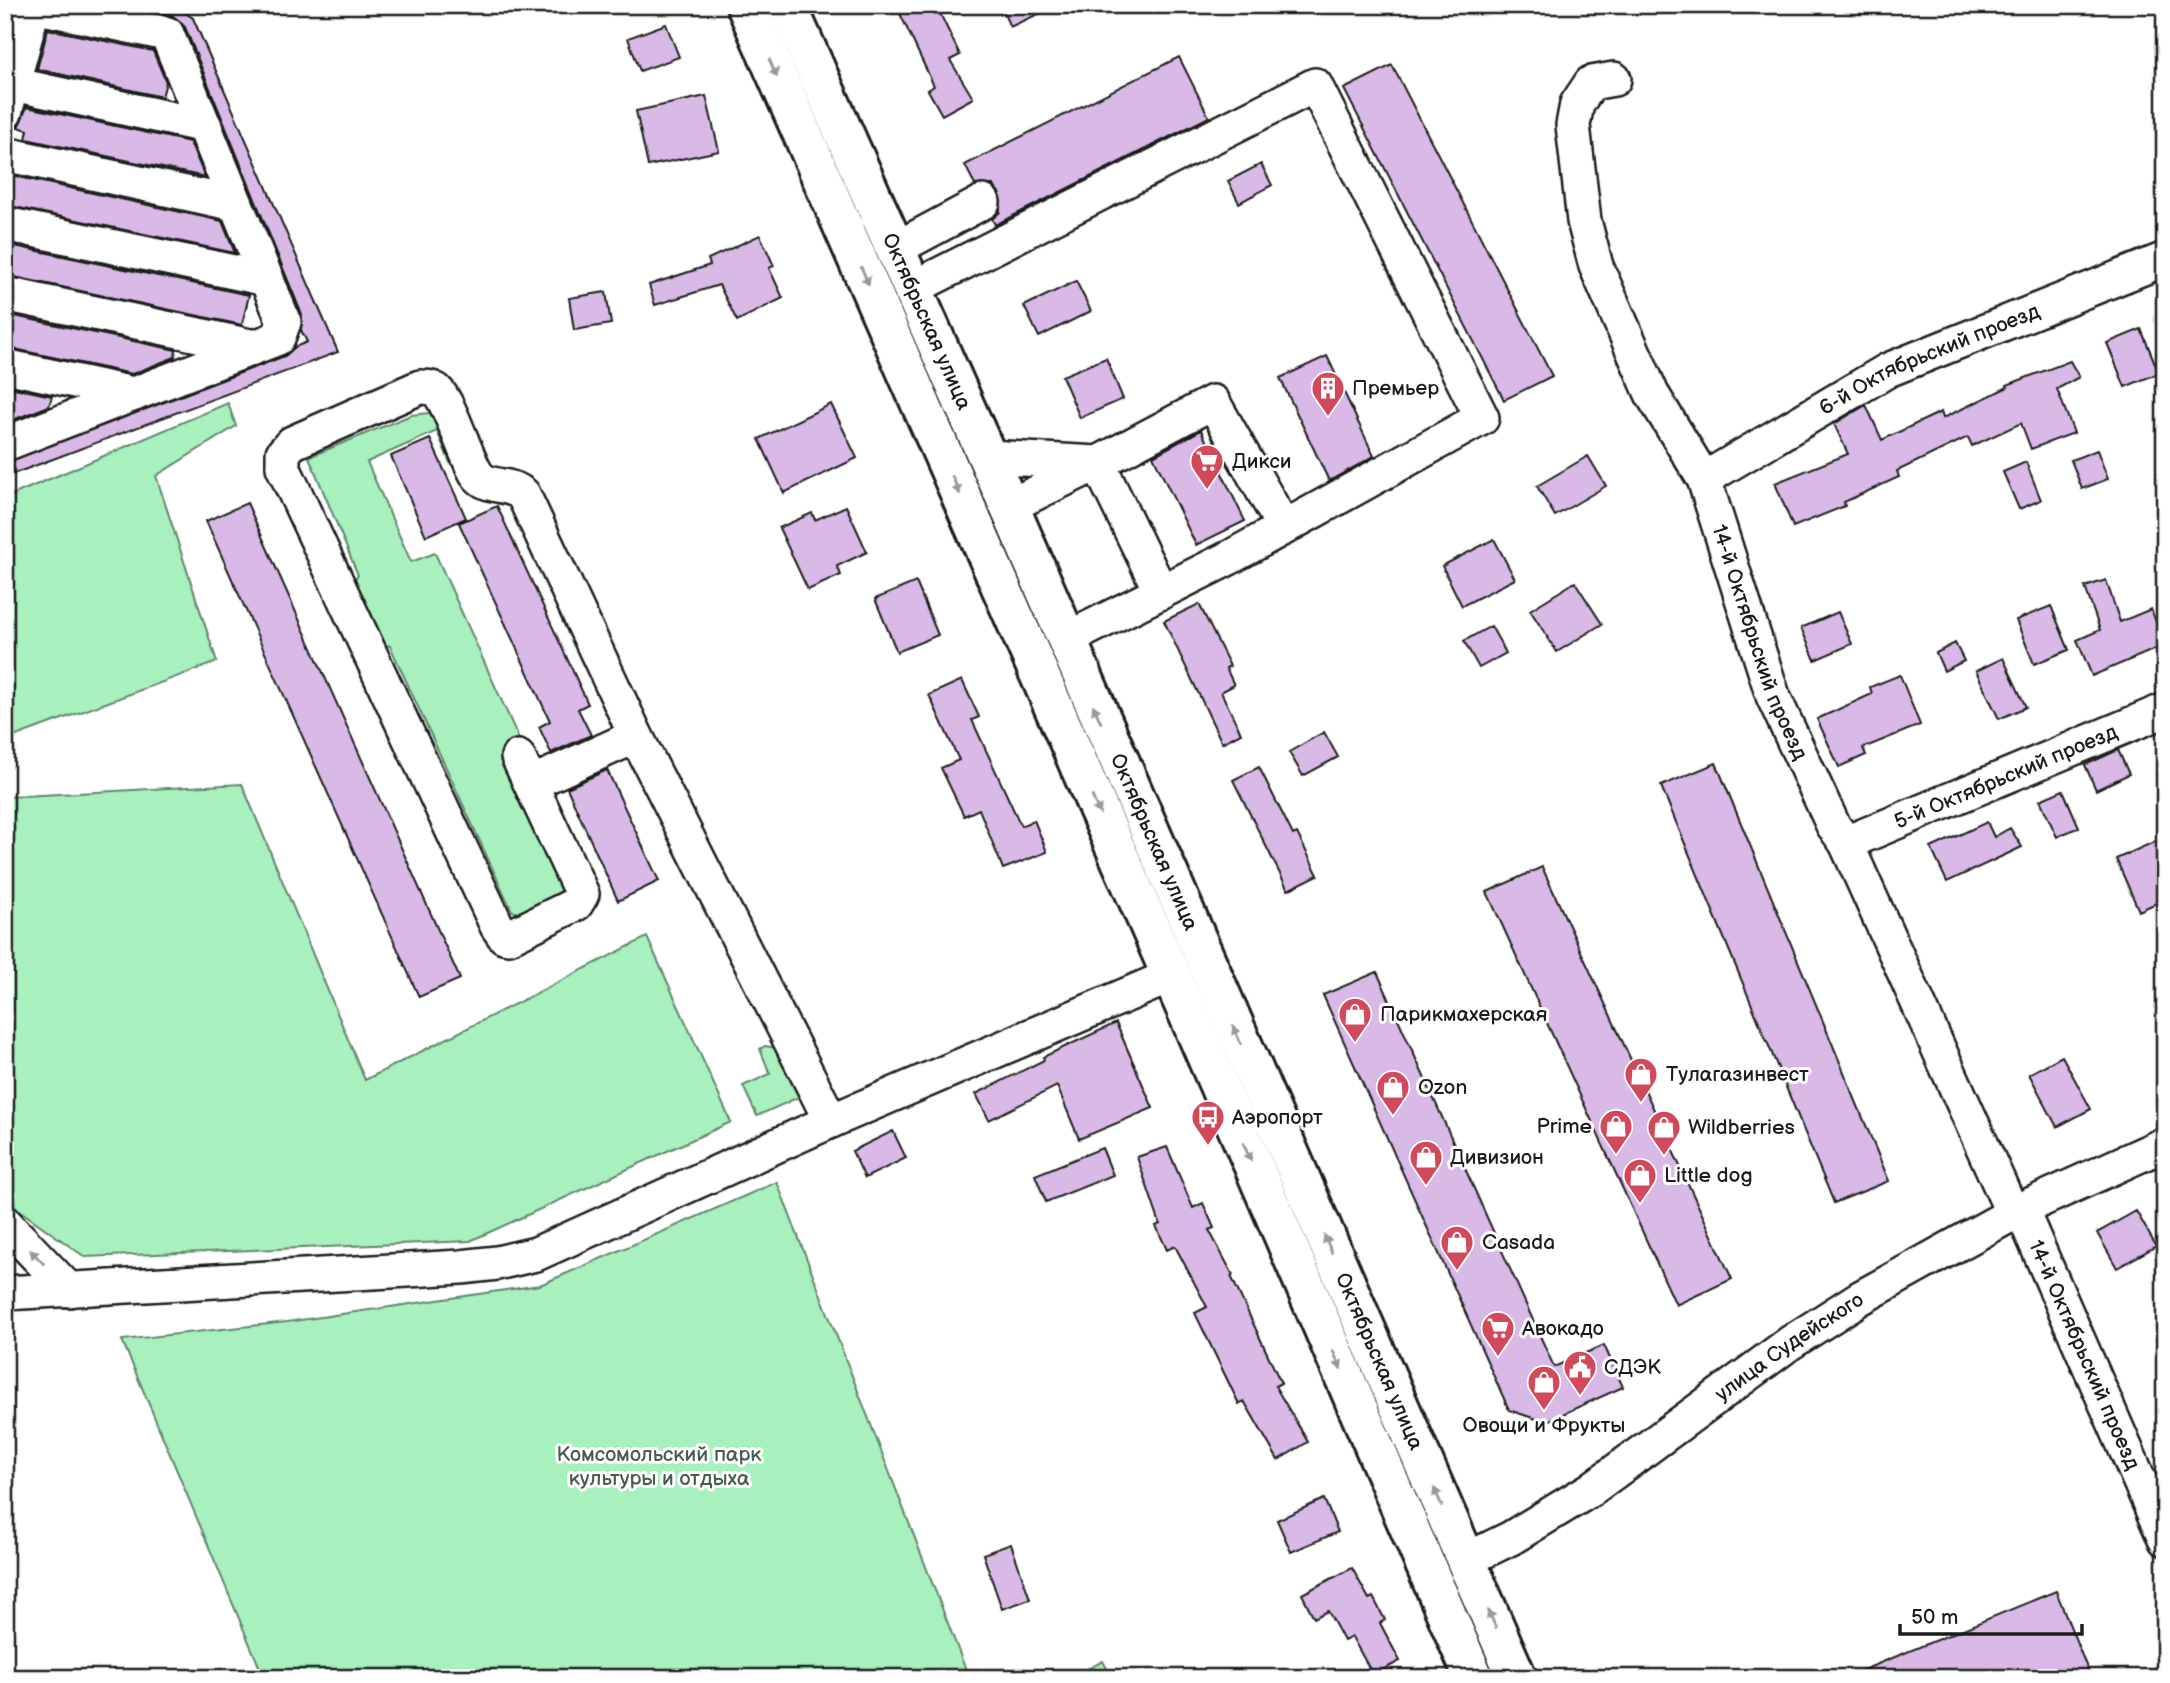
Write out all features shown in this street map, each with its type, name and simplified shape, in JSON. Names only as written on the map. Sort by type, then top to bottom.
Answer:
[{"type":"main road","name":"Октябрьская улица","points":[[746,5],[1188,969],[1465,1560],[1517,1678]]},
{"type":"main road","name":"Октябрьская улица","points":[[787,5],[1009,506],[1065,640],[1188,969],[1430,1577],[1474,1678]]},
{"type":"main road","name":"улица Судейского","points":[[1430,1577],[1465,1560]]},
{"type":"street","points":[[5,444],[278,338],[283,328],[282,315],[236,204],[205,126],[167,34],[34,5],[9,99],[205,126]]},
{"type":"street","name":"14-й Октябрьский проезд","points":[[1614,79],[1591,83],[1577,104],[1573,125],[1584,221],[1596,266],[1652,394],[1704,480],[1773,696],[1833,824],[1846,843],[2165,1539]]},
{"type":"street","points":[[913,288],[1315,85],[1482,418],[1284,528],[1065,640]]},
{"type":"street","points":[[5,154],[236,204]]},
{"type":"street","points":[[895,249],[983,202]]},
{"type":"street","points":[[5,224],[267,279]]},
{"type":"street","name":"6-й Октябрьский проезд","points":[[1704,480],[1888,370],[2165,259]]},
{"type":"street","points":[[5,294],[255,347]]},
{"type":"street","points":[[5,366],[134,394]]},
{"type":"street","points":[[636,736],[525,770],[582,897],[576,904],[509,937],[504,936],[283,467],[283,453],[292,443],[420,387],[436,391],[477,475],[491,485],[512,485],[523,494],[636,736],[831,1121]]},
{"type":"street","points":[[1009,506],[1098,463],[1213,402],[1284,528]]},
{"type":"street","points":[[987,457],[1098,463]]},
{"type":"street","points":[[1098,463],[1161,592]]},
{"type":"street","name":"5-й Октябрьский проезд","points":[[1846,843],[2165,709]]},
{"type":"street","points":[[5,1293],[497,1263],[536,1254],[831,1121],[1188,969]]},
{"type":"street","name":"улица Судейского","points":[[1465,1560],[1511,1538],[1590,1490],[1790,1343],[1848,1306],[2017,1212],[2165,1144]]},
{"type":"street","points":[[5,1223],[69,1290]]},
{"type":"green space","points":[[228,403],[236,426],[156,476],[217,662],[5,740],[5,498]]},
{"type":"green space","points":[[429,413],[440,418],[459,459],[450,463],[437,431],[367,462],[411,562],[435,553],[523,748],[566,891],[521,914],[512,911],[390,646],[370,642],[346,589],[358,575],[309,457],[411,415]]},
{"type":"green space","points":[[242,784],[365,1080],[647,937],[731,1122],[470,1241],[85,1257],[5,1200],[5,797]]},
{"type":"green space","points":[[765,1046],[777,1048],[799,1097],[757,1116],[743,1086],[770,1074],[760,1049]]},
{"type":"green space","name":"Комсомольский парк культуры и отдыха","points":[[777,1182],[969,1678],[264,1678],[122,1340],[287,1322],[540,1285]]},
{"type":"green space","points":[[1103,1661],[1112,1678],[1070,1678]]},
{"type":"building","points":[[124,5],[174,5],[193,18],[338,352],[5,477],[5,463],[285,356],[295,347],[307,342],[301,330],[302,315],[185,27],[172,15]]},
{"type":"building","points":[[896,5],[936,5],[960,55],[950,60],[973,98],[942,115],[928,90],[934,86]]},
{"type":"building","points":[[1000,5],[1058,5],[1010,27]]},
{"type":"building","points":[[666,24],[679,57],[640,71],[628,38]]},
{"type":"building","points":[[48,29],[153,51],[166,82],[162,97],[37,69]]},
{"type":"building","points":[[1179,57],[1209,117],[995,225],[992,219],[1000,212],[1000,194],[993,185],[975,185],[965,165]]},
{"type":"building","points":[[1392,65],[1552,376],[1504,400],[1344,89]]},
{"type":"building","points":[[706,96],[719,151],[648,166],[636,111]]},
{"type":"building","points":[[27,107],[190,142],[205,177],[26,139],[28,130],[18,127]]},
{"type":"building","points":[[1261,164],[1272,185],[1239,203],[1228,181]]},
{"type":"building","points":[[5,174],[222,221],[235,253],[5,205]]},
{"type":"building","points":[[760,235],[774,266],[769,268],[783,298],[737,321],[719,285],[655,305],[649,285],[710,265],[708,259]]},
{"type":"building","points":[[5,244],[249,295],[242,325],[5,275]]},
{"type":"building","points":[[1076,281],[1091,311],[1039,337],[1024,306]]},
{"type":"building","points":[[606,292],[611,324],[574,330],[569,298]]},
{"type":"building","points":[[5,314],[176,350],[175,357],[132,374],[5,347]]},
{"type":"building","points":[[2141,329],[2159,373],[2125,387],[2107,343]]},
{"type":"building","name":"Премьер","points":[[1327,356],[1374,456],[1329,481],[1280,378]]},
{"type":"building","points":[[1106,358],[1123,399],[1080,418],[1062,376]]},
{"type":"building","points":[[2070,361],[2079,377],[2057,389],[2074,433],[2031,449],[2021,423],[1972,446],[1968,437],[1897,471],[1899,477],[1844,502],[1845,506],[1793,527],[1775,483],[1848,454],[1834,424],[1866,405],[1882,440],[1941,412],[1943,418],[2008,387],[2007,385]]},
{"type":"building","points":[[5,386],[52,396],[49,406],[5,423]]},
{"type":"building","points":[[831,404],[857,458],[784,493],[759,439]]},
{"type":"building","points":[[1201,430],[1245,521],[1196,545],[1153,456]]},
{"type":"building","points":[[430,439],[466,518],[426,536],[391,456]]},
{"type":"building","points":[[2097,450],[2108,479],[2082,489],[2071,460]]},
{"type":"building","points":[[1588,456],[1606,486],[1555,516],[1537,486]]},
{"type":"building","points":[[2026,462],[2041,500],[2019,509],[2003,472]]},
{"type":"building","points":[[247,503],[460,979],[419,997],[206,521]]},
{"type":"building","points":[[497,506],[588,704],[578,709],[591,735],[551,753],[539,727],[550,721],[459,523]]},
{"type":"building","points":[[846,506],[867,552],[837,566],[841,575],[808,590],[779,528],[812,513],[815,520]]},
{"type":"building","points":[[1494,539],[1515,579],[1462,606],[1442,566]]},
{"type":"building","points":[[2106,580],[2120,622],[2151,609],[2165,645],[2092,676],[2077,640],[2100,630],[2085,587]]},
{"type":"building","points":[[916,582],[938,635],[897,652],[875,599]]},
{"type":"building","points":[[1575,582],[1602,624],[1557,652],[1530,610]]},
{"type":"building","points":[[1199,604],[1230,666],[1226,668],[1234,685],[1221,692],[1241,733],[1222,743],[1164,621]]},
{"type":"building","points":[[2051,606],[2069,650],[2034,664],[2016,620]]},
{"type":"building","points":[[1838,612],[1852,644],[1815,660],[1801,628]]},
{"type":"building","points":[[1491,626],[1506,653],[1479,668],[1464,641]]},
{"type":"building","points":[[1955,643],[1964,661],[1944,671],[1936,653]]},
{"type":"building","points":[[2003,658],[2026,707],[1999,719],[1976,671]]},
{"type":"building","points":[[1900,675],[1920,725],[1863,748],[1866,755],[1839,767],[1817,719],[1872,694],[1870,687]]},
{"type":"building","points":[[962,680],[979,717],[972,720],[1021,826],[1034,820],[1047,852],[1003,869],[979,809],[964,816],[941,768],[959,760],[929,695]]},
{"type":"building","points":[[1324,732],[1338,757],[1303,776],[1289,752]]},
{"type":"building","points":[[2118,750],[2129,774],[2096,790],[2085,765]]},
{"type":"building","points":[[1716,763],[1889,1181],[1834,1203],[1661,786]]},
{"type":"building","points":[[1259,767],[1293,835],[1297,833],[1318,875],[1288,890],[1233,780]]},
{"type":"building","points":[[607,770],[659,881],[618,901],[567,788]]},
{"type":"building","points":[[2063,790],[2079,827],[2057,837],[2040,800]]},
{"type":"building","points":[[1987,822],[1994,837],[2010,828],[2022,847],[1947,882],[1931,848]]},
{"type":"building","points":[[2165,837],[2165,899],[2139,911],[2116,859]]},
{"type":"building","points":[[1542,867],[1732,1279],[1676,1305],[1487,892]]},
{"type":"building","points":[[1377,972],[1554,1367],[1604,1345],[1623,1387],[1545,1422],[1509,1410],[1323,995]]},
{"type":"building","points":[[1116,1023],[1153,1108],[1079,1139],[1057,1086],[989,1120],[976,1094],[1044,1060],[1043,1057]]},
{"type":"building","points":[[2062,1056],[2091,1109],[2057,1127],[2029,1074]]},
{"type":"building","points":[[893,1131],[906,1158],[865,1178],[852,1151]]},
{"type":"building","points":[[1167,1147],[1193,1208],[1203,1203],[1214,1228],[1209,1230],[1233,1275],[1231,1276],[1281,1383],[1275,1386],[1308,1442],[1278,1460],[1244,1401],[1239,1404],[1195,1313],[1207,1307],[1175,1246],[1167,1250],[1156,1226],[1160,1224],[1137,1157]]},
{"type":"building","points":[[1102,1148],[1113,1175],[1046,1202],[1035,1175]]},
{"type":"building","points":[[2136,1211],[2156,1246],[2117,1268],[2097,1233]]},
{"type":"building","points":[[1324,1499],[1338,1532],[1291,1552],[1277,1520]]},
{"type":"building","points":[[1011,1544],[1030,1599],[1002,1609],[983,1554]]},
{"type":"building","points":[[1352,1568],[1369,1599],[1373,1597],[1385,1620],[1380,1623],[1400,1661],[1373,1675],[1352,1637],[1344,1641],[1328,1611],[1314,1618],[1302,1594]]},
{"type":"building","points":[[2056,1591],[2091,1678],[1846,1678],[1846,1677]]},
{"type":"place","name":"Премьер","points":[[1328,418]]},
{"type":"place","name":"Дикси","points":[[1207,491]]},
{"type":"place","name":"Парикмахерская","points":[[1355,1044]]},
{"type":"place","name":"Тулагазинвест","points":[[1641,1104]]},
{"type":"place","name":"Ozon","points":[[1393,1117]]},
{"type":"place","name":"Аэропорт","points":[[1208,1147]]},
{"type":"place","name":"Prime","points":[[1616,1156]]},
{"type":"place","name":"Wildberries","points":[[1664,1157]]},
{"type":"place","name":"Дивизион","points":[[1426,1187]]},
{"type":"place","name":"Little dog","points":[[1640,1205]]},
{"type":"place","name":"Casada","points":[[1457,1272]]},
{"type":"place","name":"Авокадо","points":[[1498,1358]]},
{"type":"place","name":"СДЭК","points":[[1580,1397]]},
{"type":"place","name":"Овощи и Фрукты","points":[[1544,1412]]}]
